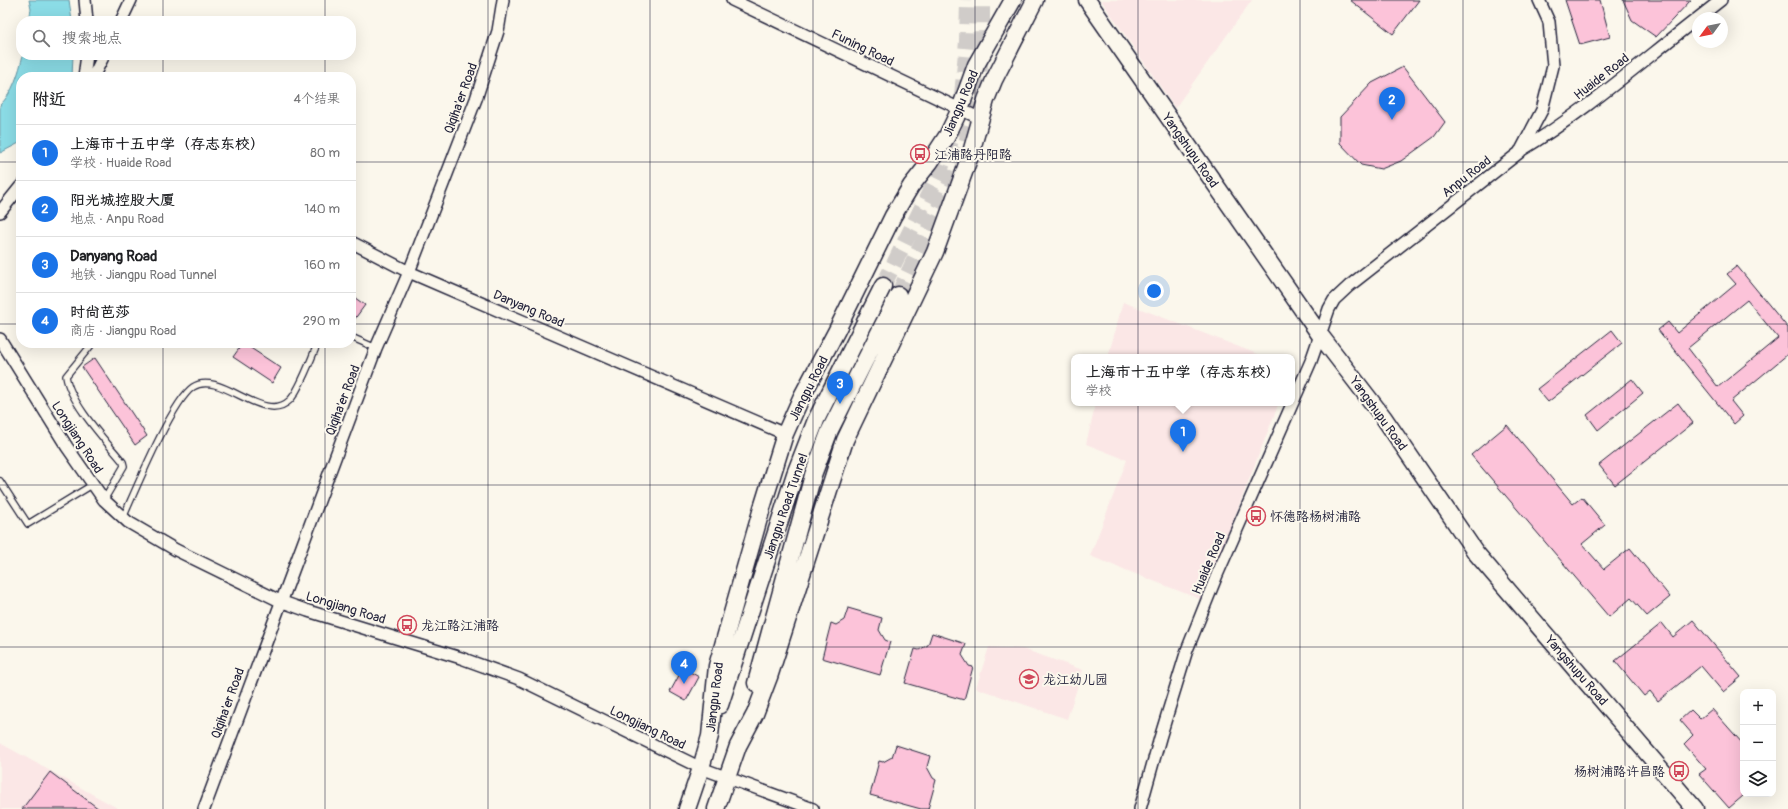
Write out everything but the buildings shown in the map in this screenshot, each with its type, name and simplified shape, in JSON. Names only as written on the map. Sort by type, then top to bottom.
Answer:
[{"type":"main road","name":"Jiangpu Road","points":[[687,809],[710,736],[716,666],[785,434],[801,398],[837,330],[893,216],[911,186],[930,162],[947,136],[960,109],[976,65],[1013,0]]},
{"type":"main road","name":"Jiangpu Road","points":[[716,809],[738,746],[755,714],[769,677],[845,440],[935,252],[970,156],[994,80],[1035,0]]},
{"type":"main road","name":"Yangshupu Road","points":[[1087,0],[1320,335],[1384,418],[1476,553],[1695,809]]},
{"type":"main road","name":"Jiangpu Road Tunnel","points":[[710,736],[800,460],[816,420],[883,286]]},
{"type":"main road","name":"Jiangpu Road Tunnel","points":[[738,746],[814,475],[830,430],[898,295]]},
{"type":"street","points":[[85,0],[87,16]]},
{"type":"street","points":[[123,16],[131,0]]},
{"type":"street","name":"Qiqiha'er Road","points":[[204,809],[280,601],[376,348],[409,272],[476,99],[498,31],[503,0]]},
{"type":"street","name":"Funing Road","points":[[732,0],[981,118]]},
{"type":"street","name":"Anpu Road","points":[[1320,335],[1329,309],[1340,294],[1520,152],[1542,110],[1553,66],[1549,22],[1539,0]]},
{"type":"street","name":"Huaide Road","points":[[1706,12],[1721,0]]},
{"type":"street","name":"Huaide Road","points":[[1520,152],[1568,119],[1692,23]]},
{"type":"street","points":[[85,72],[86,60]]},
{"type":"street","points":[[96,72],[102,60]]},
{"type":"street","points":[[0,212],[16,192]]},
{"type":"street","name":"Danyang Road","points":[[356,245],[409,272],[785,434]]},
{"type":"street","name":"Huaide Road","points":[[1295,397],[1311,361],[1320,335]]},
{"type":"street","name":"Longjiang Road","points":[[0,339],[92,485],[104,500],[123,518],[176,550],[280,601],[512,676],[701,768],[727,779],[813,809]]},
{"type":"street","name":"Huaide Road","points":[[1140,809],[1187,650],[1217,575],[1291,406]]},
{"type":"lane","points":[[356,339],[376,348]]},
{"type":"lane","points":[[88,348],[66,376],[68,386],[76,402],[124,466],[104,500]]},
{"type":"lane","points":[[123,518],[143,473],[177,406],[193,386],[211,383],[260,405],[279,406],[290,401],[316,348]]},
{"type":"lane","points":[[0,482],[28,524],[92,485]]},
{"type":"shaded area","points":[[1101,0],[1252,0],[1175,108]]},
{"type":"shaded area","points":[[1123,302],[1257,354],[1109,354]]},
{"type":"shaded area","points":[[1095,406],[1278,406],[1202,600],[1090,556],[1127,460],[1086,444]]},
{"type":"shaded area","name":"龙江幼儿园","points":[[989,647],[1023,649],[1083,670],[1067,719],[976,688]]},
{"type":"shaded area","points":[[0,743],[119,809],[0,809]]},
{"type":"water","points":[[29,0],[69,0],[71,16],[30,16],[31,9]]},
{"type":"water","points":[[22,60],[73,60],[72,72],[18,72]]},
{"type":"water","points":[[16,78],[16,145],[0,153],[0,105],[9,95]]},
{"type":"tunnel","points":[[962,96],[967,41],[968,0]]},
{"type":"tunnel","points":[[898,295],[954,175],[967,139],[977,101],[982,39],[982,0]]},
{"type":"tunnel","points":[[883,286],[940,171],[955,129]]},
{"type":"place","name":"阳光城控股大厦","points":[[1392,120]]},
{"type":"place","name":"江浦路丹阳路","points":[[920,154]]},
{"type":"place","name":"Danyang Road","points":[[840,404]]},
{"type":"place","name":"上海市十五中学（存志东校）","points":[[1183,452]]},
{"type":"place","name":"怀德路杨树浦路","points":[[1256,516]]},
{"type":"place","name":"龙江路江浦路","points":[[407,625]]},
{"type":"place","name":"龙江幼儿园","points":[[1029,679]]},
{"type":"place","name":"时尚芭莎","points":[[684,684]]},
{"type":"place","name":"杨树浦路许昌路","points":[[1679,771]]}]
